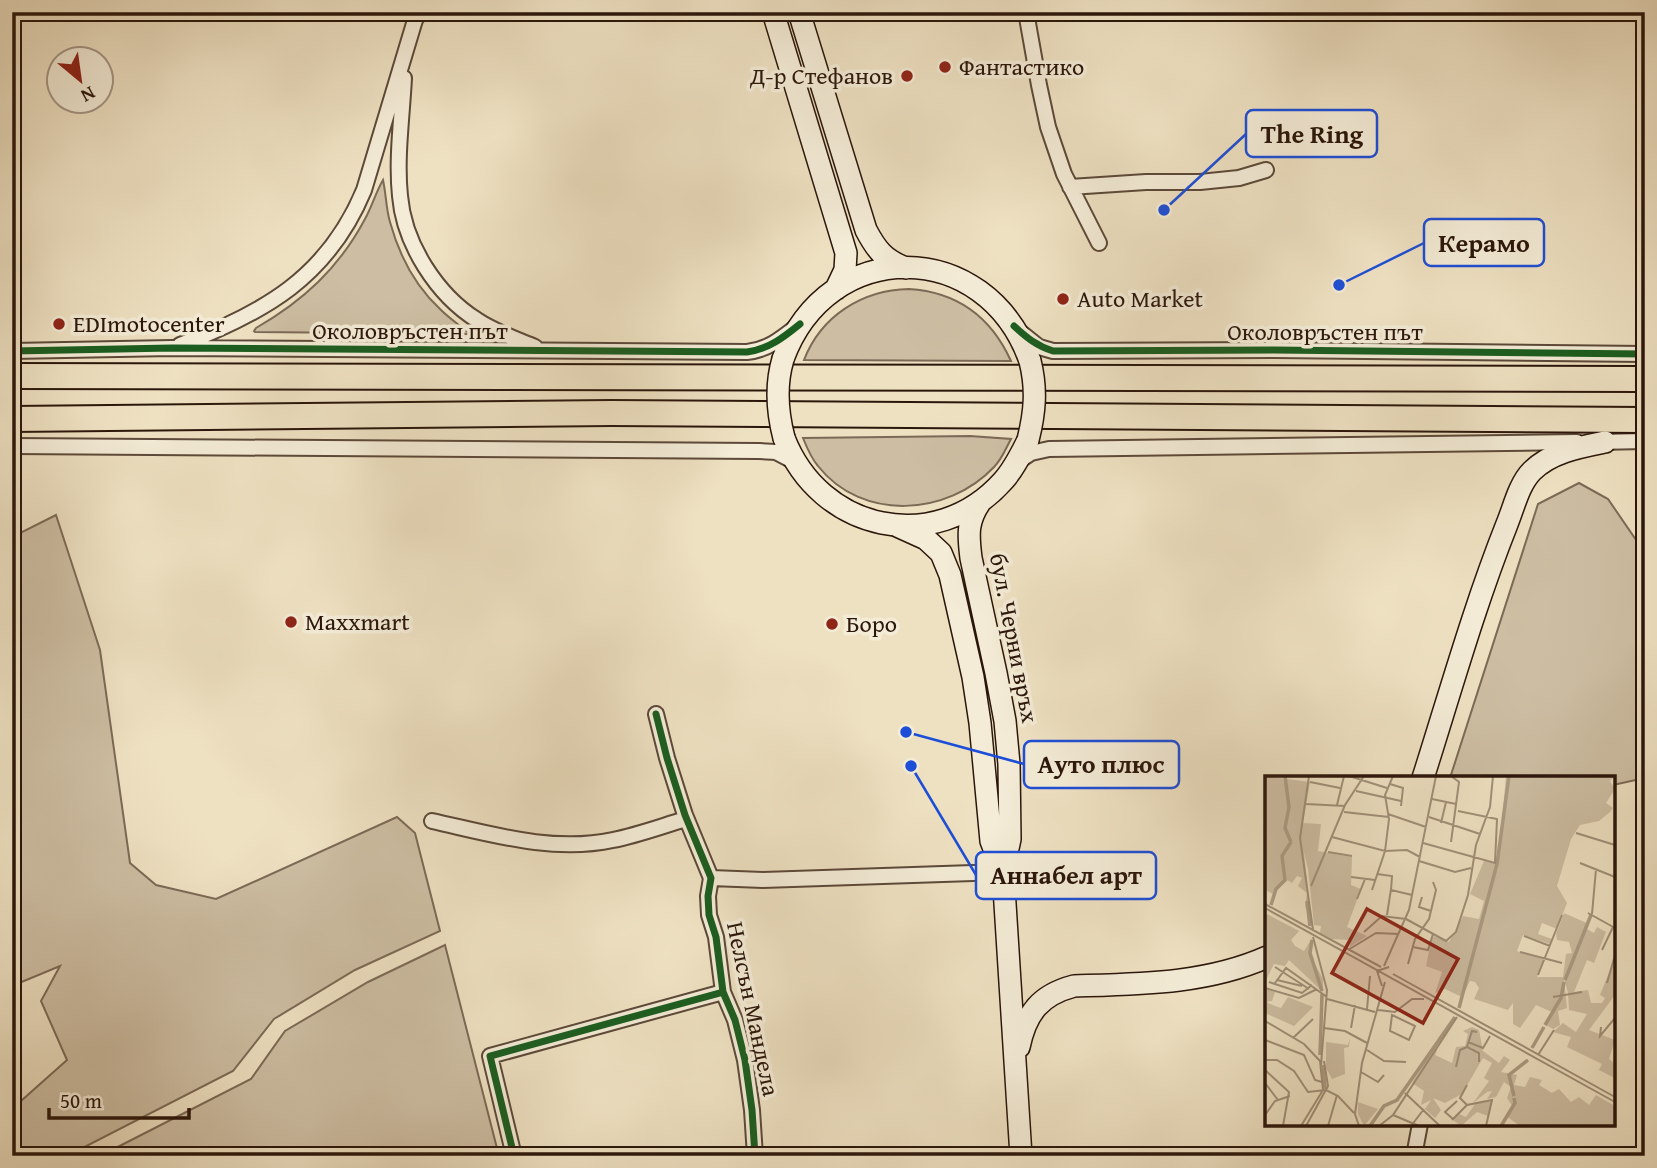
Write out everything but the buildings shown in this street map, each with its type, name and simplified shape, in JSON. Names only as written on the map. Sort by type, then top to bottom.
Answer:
[{"type":"highway","name":"Околовръстен път","points":[[12,376],[1645,379]]},
{"type":"highway","points":[[12,419],[611,413],[1645,420]]},
{"type":"main road","points":[[773,12],[846,253],[845,270],[836,289]]},
{"type":"main road","points":[[799,12],[866,230],[873,244],[884,256],[907,268]]},
{"type":"main road","points":[[907,268],[935,271],[966,282],[991,299],[1014,326],[1025,345],[1034,380],[1035,406],[1028,440],[1016,464],[1003,481],[982,501],[959,514],[911,526],[872,521],[851,513],[813,486],[795,462],[784,438],[777,404],[783,359],[793,335],[820,301],[836,289],[865,275],[907,268]]},
{"type":"main road","points":[[1424,776],[1487,574],[1524,482],[1535,469],[1556,455],[1605,442]]},
{"type":"main road","name":"бул. Черни връх","points":[[982,501],[973,514],[969,539],[998,685],[1009,764],[1010,839],[1003,872],[1021,1156]]},
{"type":"main road","name":"бул. Черни връх","points":[[895,525],[926,539],[941,553],[950,575],[973,677],[991,841],[1003,872]]},
{"type":"main road","points":[[1016,1062],[1022,1036],[1035,1007],[1062,989],[1197,978],[1247,966],[1265,958]]},
{"type":"street","points":[[172,348],[227,327],[272,301],[329,252],[349,221],[364,190],[415,20],[420,12]]},
{"type":"street","points":[[1026,12],[1048,127],[1064,174],[1099,243]]},
{"type":"street","points":[[405,56],[400,199],[409,234],[419,257],[444,292],[459,307],[486,325],[543,351]]},
{"type":"street","points":[[1070,187],[1200,182],[1239,178],[1266,170]]},
{"type":"street","name":"Околовръстен път","points":[[12,351],[172,348],[747,352],[769,346],[800,324]]},
{"type":"street","name":"Околовръстен път","points":[[1014,326],[1039,347],[1054,351],[1273,350],[1645,354]]},
{"type":"street","points":[[1016,464],[1031,453],[1049,449],[1645,441]]},
{"type":"street","points":[[12,446],[759,451],[776,452],[795,462]]},
{"type":"street","name":"Нелсън Мандела","points":[[656,713],[686,819],[711,878],[708,906],[718,947],[723,992],[735,1020],[745,1060],[755,1156]]},
{"type":"street","points":[[432,821],[527,841],[576,845],[613,840],[686,819]]},
{"type":"street","points":[[711,878],[763,880],[1003,872]]},
{"type":"street","points":[[514,1156],[490,1056],[723,992]]},
{"type":"street","points":[[1414,1156],[1420,1126]]},
{"type":"shaded area","points":[[383,180],[390,222],[410,270],[432,301],[470,334],[255,332],[256,328],[304,295],[344,253],[355,237]]},
{"type":"shaded area","points":[[909,289],[942,295],[970,310],[993,332],[1011,361],[804,360],[821,330],[845,308],[875,294]]},
{"type":"shaded area","points":[[970,436],[1011,439],[997,464],[975,483],[930,503],[905,506],[881,504],[858,497],[836,484],[816,463],[803,438]]},
{"type":"shaded area","points":[[1579,483],[1608,499],[1645,553],[1645,778],[1615,785],[1615,776],[1451,776],[1538,504]]},
{"type":"shaded area","points":[[56,515],[100,650],[130,863],[156,885],[216,899],[397,817],[415,833],[440,931],[355,970],[274,1019],[233,1071],[67,1156],[20,1156],[12,1109],[67,1060],[41,1001],[60,966],[12,986],[12,537]]},
{"type":"shaded area","points":[[445,945],[499,1156],[100,1156],[251,1079],[285,1031],[368,982]]},
{"type":"cycle path","points":[[12,351],[172,348],[747,352],[769,345],[800,324]]},
{"type":"cycle path","points":[[1014,326],[1032,341],[1053,351],[1274,350],[1645,354]]},
{"type":"cycle path","points":[[656,714],[685,815],[711,878],[709,915],[716,937],[723,992],[735,1020],[745,1060],[755,1156]]},
{"type":"cycle path","points":[[514,1156],[490,1056],[723,992]]},
{"type":"place","name":"Фантастико","points":[[945,67]]},
{"type":"place","name":"Д-р Стефанов","points":[[907,76]]},
{"type":"place","name":"The Ring","points":[[1164,210]]},
{"type":"place","name":"Керамо","points":[[1339,285]]},
{"type":"place","name":"Auto Market","points":[[1063,299]]},
{"type":"place","name":"EDImotocenter","points":[[59,324]]},
{"type":"place","name":"Maxxmart","points":[[291,622]]},
{"type":"place","name":"Боро","points":[[832,624]]},
{"type":"place","name":"Ауто плюс","points":[[906,732]]},
{"type":"place","name":"Аннабел арт","points":[[911,766]]}]
